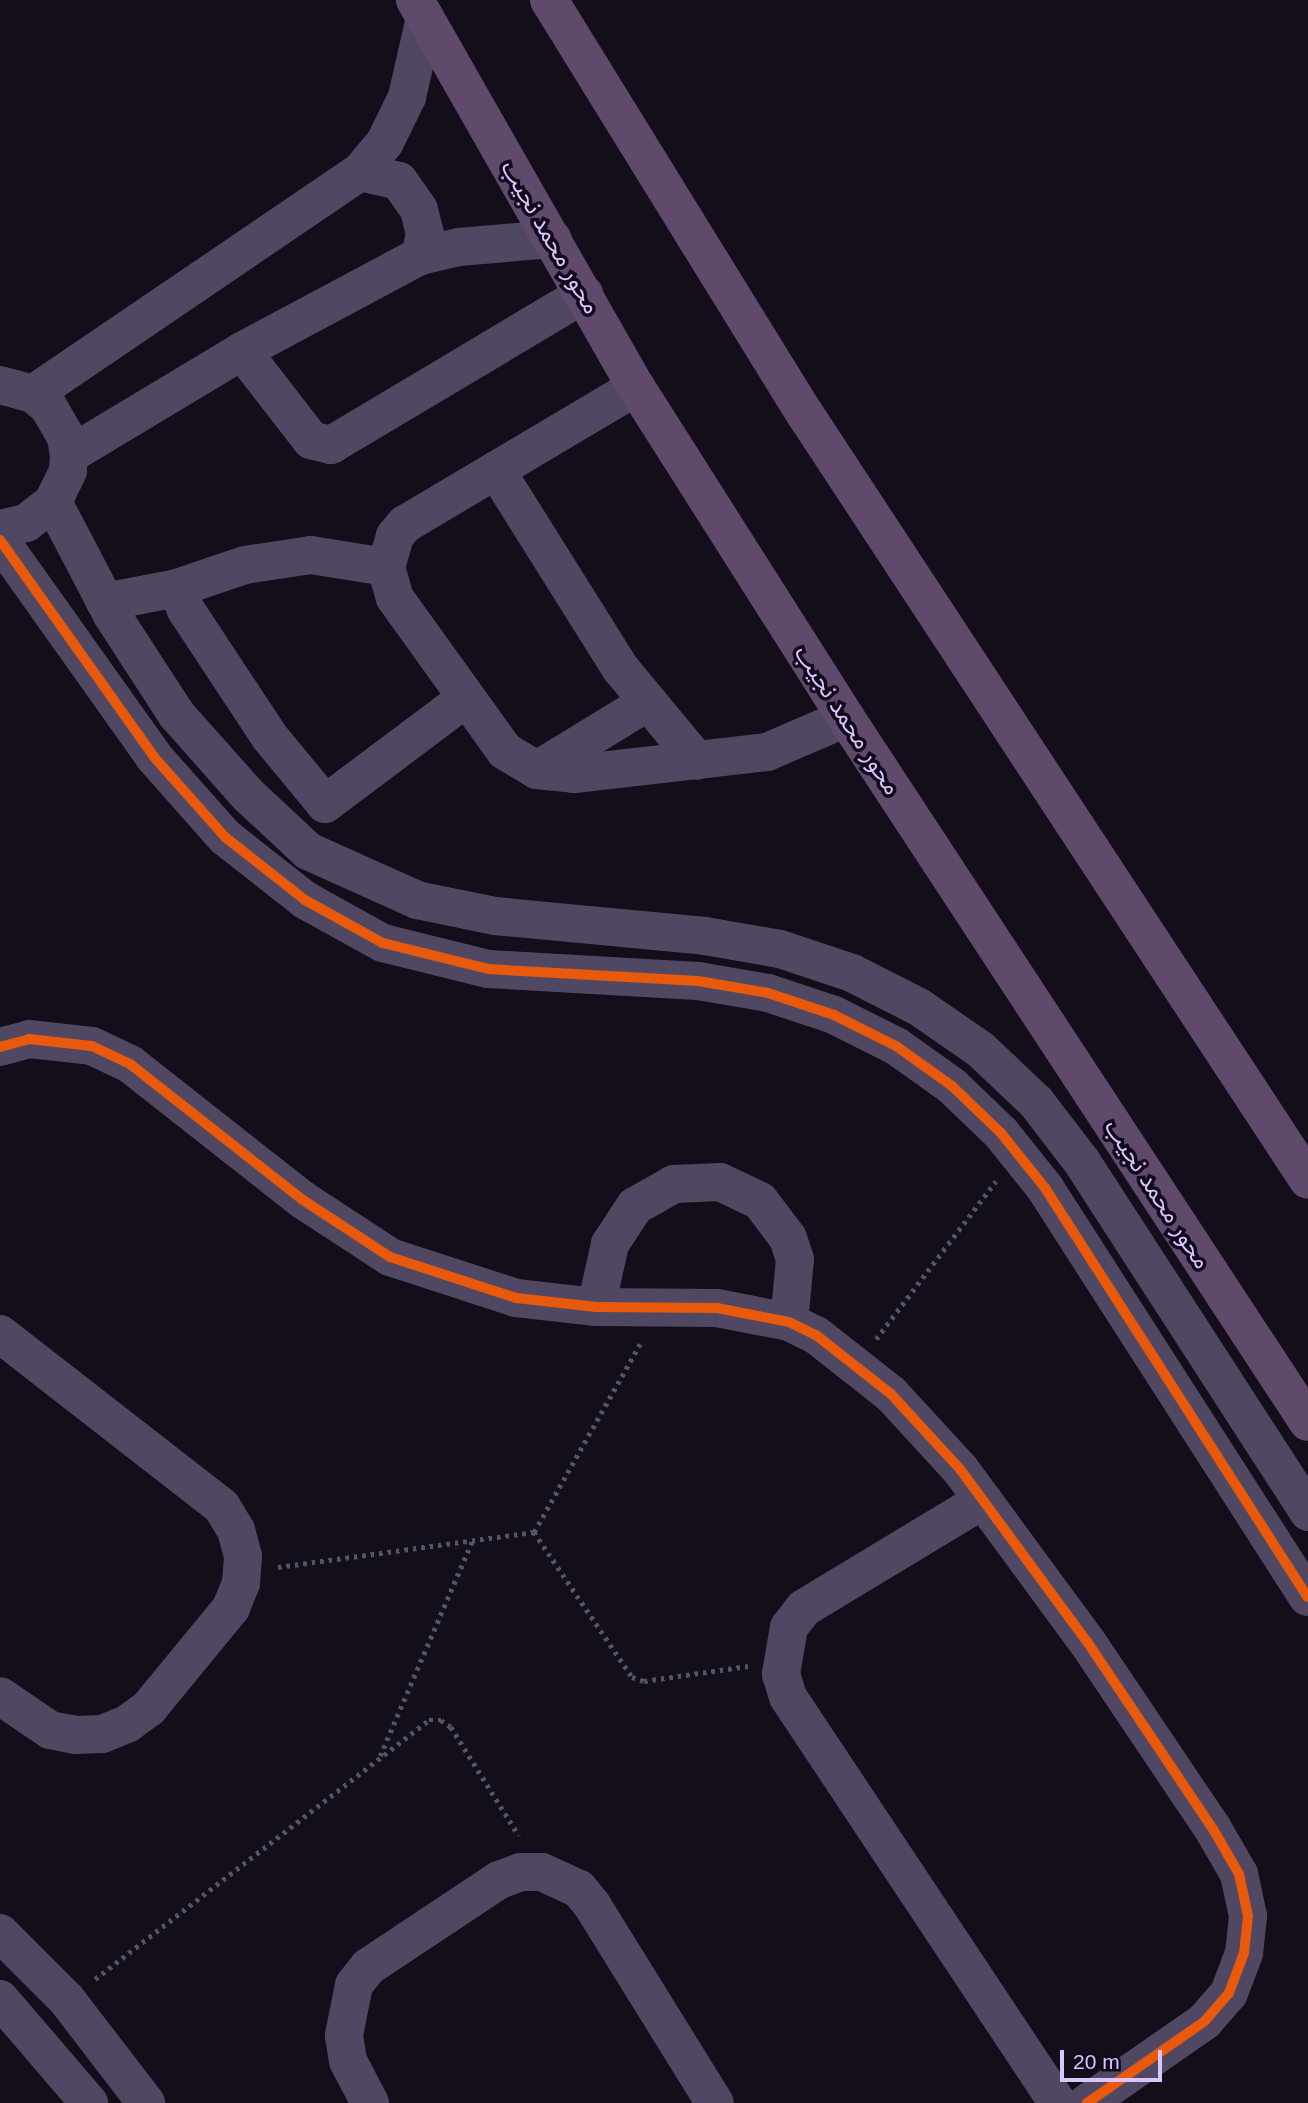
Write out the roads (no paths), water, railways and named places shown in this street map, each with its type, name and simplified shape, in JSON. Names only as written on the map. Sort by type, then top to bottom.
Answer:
[{"type":"main road","points":[[549,0],[805,414],[1308,1181]]},
{"type":"main road","name":"محور محمد نجيب","points":[[420,9],[636,387],[846,718],[1308,1422]]},
{"type":"street","points":[[0,529],[26,523],[53,502],[68,471],[69,454],[59,420],[9,387],[360,172],[385,142],[407,97],[420,9]]},
{"type":"street","points":[[360,172],[399,181],[419,210],[425,234],[420,256]]},
{"type":"street","points":[[69,454],[242,351],[420,256],[459,247],[553,239]]},
{"type":"street","points":[[242,351],[311,440],[331,444],[584,294]]},
{"type":"street","points":[[636,387],[405,524],[395,536],[386,567],[395,597],[505,751],[537,770],[574,774],[778,749],[846,718]]},
{"type":"street","points":[[496,470],[621,669],[697,761]]},
{"type":"street","points":[[53,502],[105,602],[177,715],[248,795],[308,851],[417,900],[456,908],[780,949],[874,984],[919,1007],[981,1050],[1035,1102],[1082,1162],[1308,1512]]},
{"type":"street","points":[[0,540],[154,757],[225,837],[305,900],[383,943],[488,968],[698,981],[768,993],[834,1015],[896,1046],[952,1086],[1017,1153],[1045,1188],[1308,1597]]},
{"type":"street","points":[[105,602],[177,589],[245,565],[311,555],[386,567]]},
{"type":"street","points":[[177,589],[186,610],[270,736],[325,804],[466,698]]},
{"type":"street","points":[[537,770],[648,702]]},
{"type":"street","points":[[0,1047],[29,1039],[92,1046],[130,1063],[303,1200],[390,1257],[516,1298],[596,1307],[717,1308],[789,1322],[857,1364],[921,1424],[983,1500],[1088,1643],[1213,1829],[1239,1874],[1248,1916],[1244,1953],[1229,1993],[1205,2021],[1087,2103]]},
{"type":"street","points":[[596,1307],[610,1244],[635,1206],[674,1184],[720,1182],[760,1201],[788,1238],[794,1259],[789,1322]]},
{"type":"street","points":[[0,1334],[222,1507],[236,1530],[243,1556],[231,1608],[149,1708],[127,1724],[102,1734],[76,1735],[50,1730],[0,1696]]},
{"type":"street","points":[[983,1500],[804,1608],[789,1627],[782,1661],[788,1697],[1058,2103]]},
{"type":"street","points":[[370,2103],[348,2061],[344,2035],[354,1985],[368,1967],[499,1880],[522,1872],[542,1872],[579,1889],[592,1905],[715,2103]]},
{"type":"street","points":[[0,1933],[67,2000],[146,2103]]},
{"type":"street","points":[[0,1999],[89,2103]]}]
